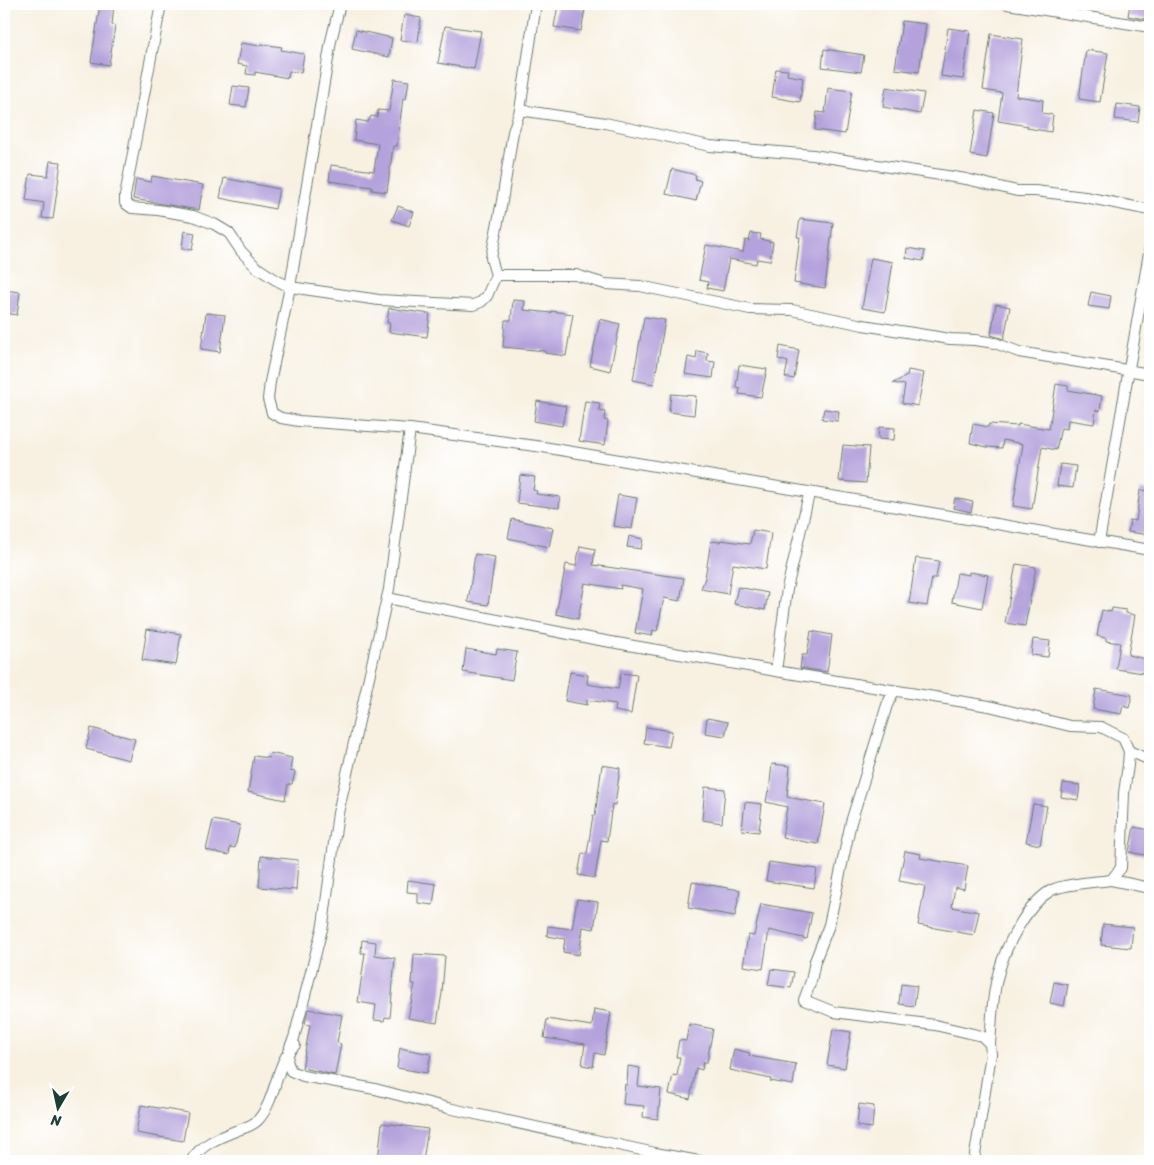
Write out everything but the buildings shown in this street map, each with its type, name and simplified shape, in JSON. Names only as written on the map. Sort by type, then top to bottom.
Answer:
[{"type":"street","points":[[161,4],[125,203],[132,208],[192,216],[214,224],[229,233],[241,251],[256,267],[290,287],[379,300],[473,305],[481,302],[487,296],[496,275],[491,258],[513,132],[520,110],[536,4]]},
{"type":"street","points":[[340,4],[331,41],[290,287],[270,382],[268,399],[272,413],[281,418],[299,421],[410,429],[543,448],[1150,550]]},
{"type":"street","points":[[1008,4],[1150,27]]},
{"type":"street","points":[[520,110],[605,123],[710,146],[813,155],[966,179],[1017,190],[1035,190],[1085,197],[1150,210]]},
{"type":"street","points":[[1099,542],[1150,248]]},
{"type":"street","points":[[496,275],[576,275],[604,284],[640,286],[750,309],[792,310],[950,339],[975,340],[1020,352],[1150,374]]},
{"type":"street","points":[[191,1161],[195,1154],[204,1146],[257,1121],[267,1107],[294,1038],[323,925],[338,813],[386,598],[410,429]]},
{"type":"street","points":[[776,671],[788,590],[809,494]]},
{"type":"street","points":[[386,598],[585,637],[989,706],[1070,726],[1101,728],[1123,738],[1129,751],[1124,793],[1121,868],[1111,880]]},
{"type":"street","points":[[894,691],[887,705],[854,813],[828,926],[815,961],[812,980],[804,1000],[834,1012],[936,1025],[982,1036],[990,1044]]},
{"type":"street","points":[[1129,751],[1150,760]]},
{"type":"street","points":[[974,1161],[991,1054],[990,1044],[998,971],[1008,946],[1021,922],[1036,903],[1051,890],[1111,880],[1150,888]]},
{"type":"street","points":[[290,1048],[286,1061],[291,1071],[304,1076],[374,1089],[458,1110],[655,1154],[699,1161]]}]
